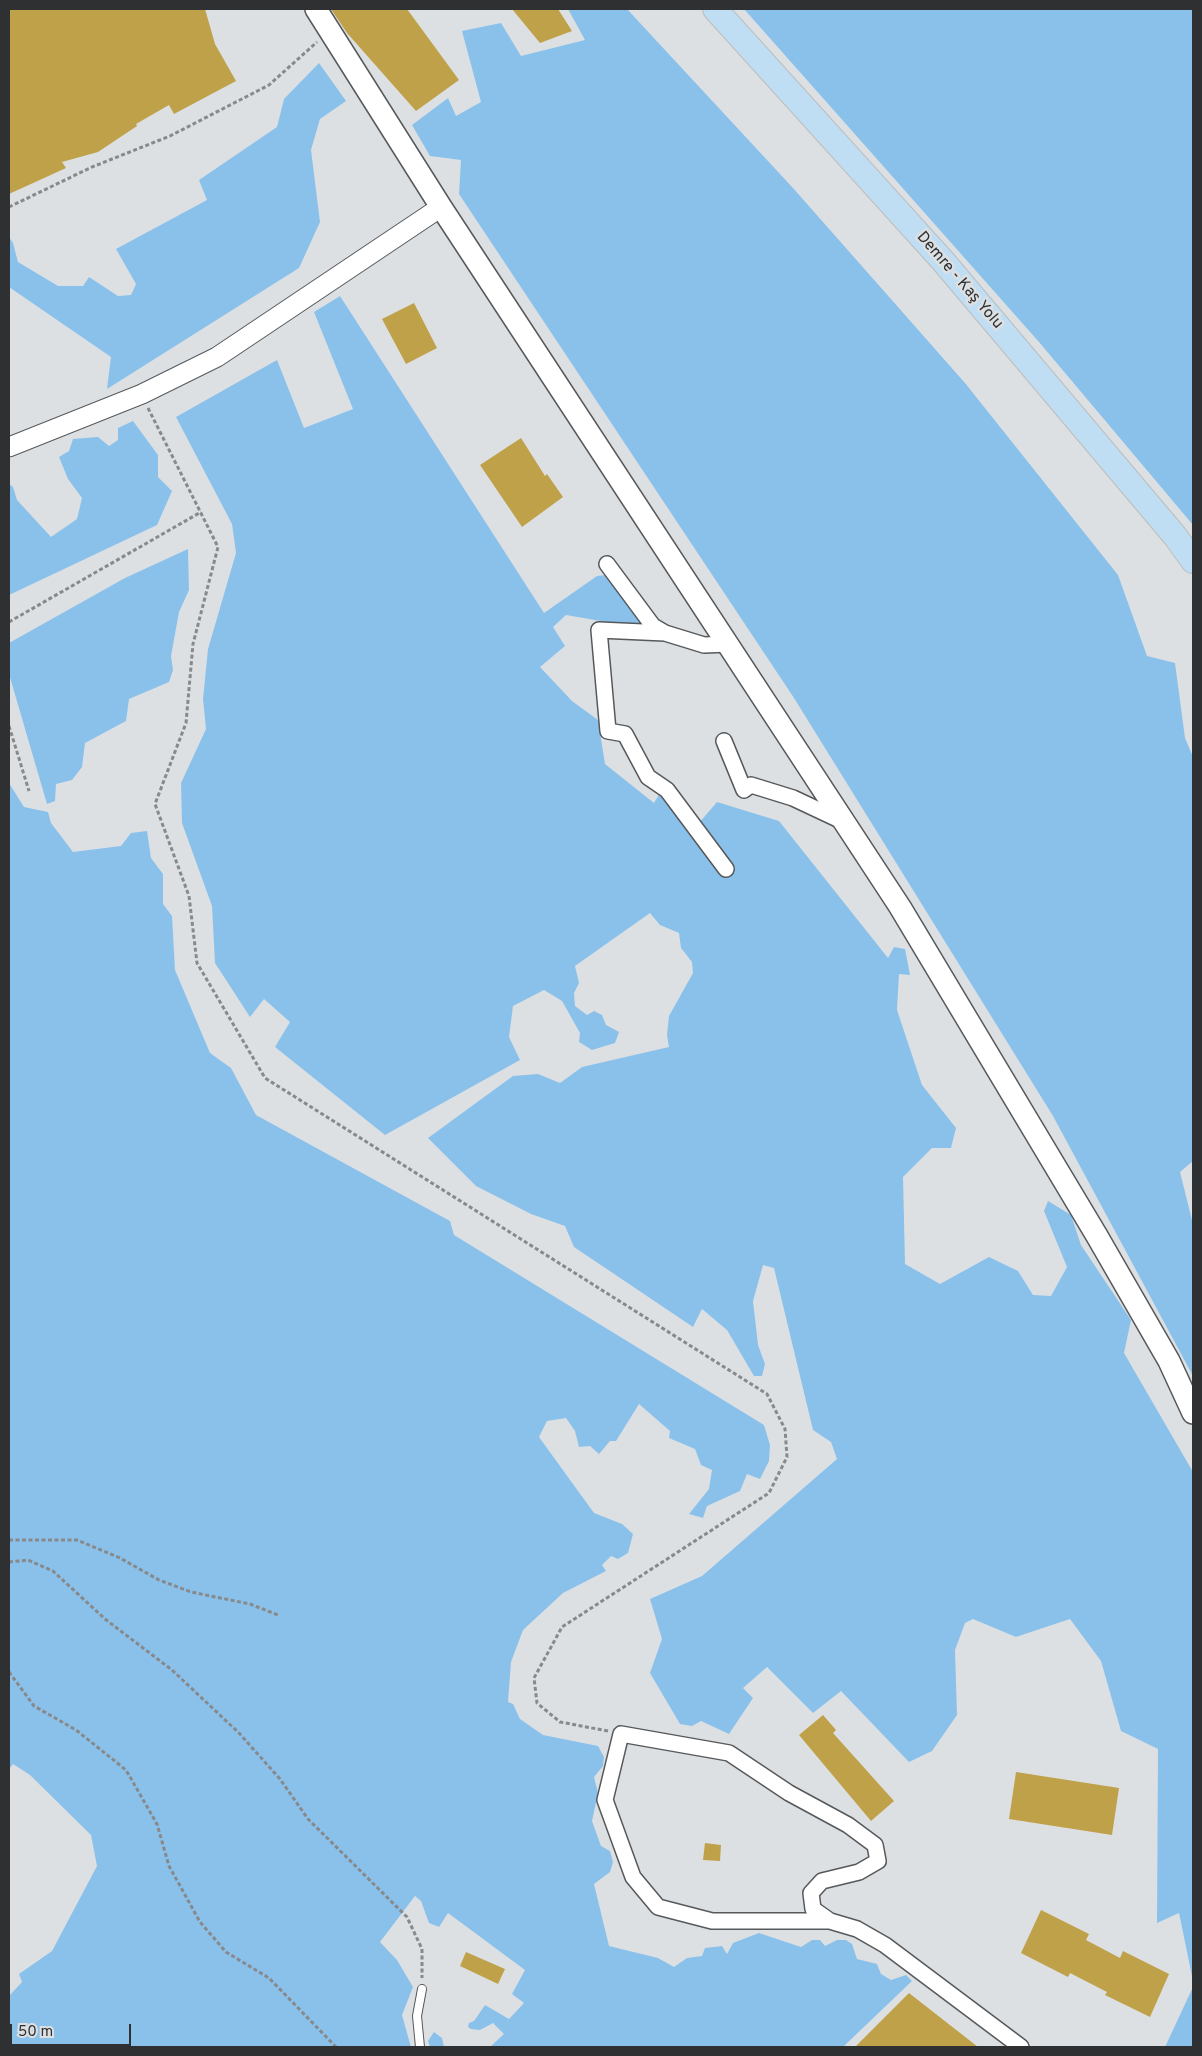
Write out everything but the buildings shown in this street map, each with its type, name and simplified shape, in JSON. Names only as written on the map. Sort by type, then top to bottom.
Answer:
[{"type":"highway","name":"Demre - Kaş Yolu","points":[[715,9],[943,261],[1175,536],[1193,561]]},
{"type":"main road","points":[[316,9],[441,206],[900,907],[1169,1360],[1193,1413]]},
{"type":"street","points":[[9,447],[142,394],[217,357],[441,206]]},
{"type":"street","points":[[607,564],[653,626],[664,634]]},
{"type":"street","points":[[726,869],[667,790],[648,777],[625,734],[608,731],[599,630],[664,634],[704,645],[729,644]]},
{"type":"street","points":[[724,741],[744,790],[752,785],[785,796],[845,822]]},
{"type":"street","points":[[830,1921],[813,1909],[811,1892],[822,1881],[859,1872],[878,1861],[876,1845],[848,1825],[789,1793],[729,1753],[621,1734],[605,1800],[633,1877],[658,1907],[712,1921],[830,1921],[857,1929],[885,1945],[1021,2047]]},
{"type":"lane","points":[[420,2047],[416,2016],[422,1988]]},
{"type":"path","points":[[9,207],[92,167],[170,136],[269,85],[330,30]]},
{"type":"path","points":[[142,394],[218,547],[193,644],[186,723],[156,804],[189,896],[197,963],[265,1078],[767,1394],[785,1429],[787,1457],[769,1493],[562,1627],[534,1678],[538,1703],[560,1722],[621,1734]]},
{"type":"path","points":[[9,622],[201,512]]},
{"type":"path","points":[[9,726],[28,791]]},
{"type":"path","points":[[9,1540],[77,1540],[120,1558],[159,1580],[191,1592],[250,1604],[278,1615]]},
{"type":"path","points":[[9,1562],[28,1560],[52,1571],[105,1619],[172,1670],[239,1733],[280,1778],[308,1819],[407,1917],[422,1949],[422,1988]]},
{"type":"path","points":[[9,1672],[34,1706],[76,1730],[126,1770],[157,1824],[170,1866],[200,1922],[226,1952],[269,1978],[336,2047]]},
{"type":"shaded area","points":[[568,9],[627,9],[793,188],[965,383],[1118,575],[1147,656],[1175,663],[1185,738],[1193,757],[1193,1161],[1180,1172],[1193,1224],[1193,1376],[1053,1116],[794,698],[459,194],[461,160],[430,156],[412,125],[448,98],[456,116],[481,102],[462,31],[501,23],[521,56],[585,40]]},
{"type":"shaded area","points":[[744,9],[1193,9],[1193,525],[1039,342]]},
{"type":"shaded area","points":[[319,63],[346,101],[320,119],[311,150],[320,222],[299,268],[107,389],[111,357],[9,287],[9,237],[13,243],[18,262],[58,286],[83,286],[89,277],[118,296],[131,295],[136,284],[116,249],[207,200],[199,180],[277,127],[284,99]]},
{"type":"shaded area","points":[[340,296],[544,613],[597,576],[606,575],[640,617],[640,624],[635,627],[566,615],[553,627],[565,646],[540,667],[572,701],[598,720],[605,764],[654,803],[660,793],[693,830],[717,802],[779,821],[888,958],[894,947],[905,949],[910,975],[899,974],[897,1010],[922,1085],[956,1128],[951,1148],[932,1148],[903,1177],[905,1264],[940,1284],[989,1257],[1018,1271],[1033,1295],[1051,1296],[1067,1267],[1044,1211],[1048,1201],[1071,1215],[1081,1245],[1131,1320],[1124,1353],[1193,1472],[1193,1981],[1179,1913],[1157,1923],[1158,1749],[1121,1731],[1101,1661],[1070,1619],[1016,1637],[973,1619],[965,1623],[955,1650],[957,1715],[932,1751],[909,1762],[841,1691],[813,1713],[767,1667],[743,1688],[753,1698],[729,1734],[701,1721],[692,1726],[680,1724],[650,1673],[662,1639],[650,1599],[702,1576],[837,1459],[831,1442],[813,1430],[774,1268],[763,1265],[753,1301],[758,1345],[765,1364],[762,1376],[754,1376],[727,1330],[702,1309],[693,1327],[574,1247],[565,1226],[531,1214],[476,1186],[428,1138],[513,1076],[538,1074],[560,1083],[582,1067],[669,1047],[667,1035],[669,1016],[693,973],[692,962],[681,948],[679,933],[660,925],[650,913],[575,966],[579,983],[574,993],[575,1006],[587,1015],[594,1011],[602,1015],[606,1025],[619,1032],[615,1043],[592,1050],[579,1042],[580,1033],[562,1001],[544,990],[513,1006],[509,1037],[520,1060],[385,1135],[275,1047],[290,1022],[264,999],[250,1017],[215,963],[212,906],[182,823],[181,783],[206,729],[203,699],[208,649],[236,553],[232,524],[176,417],[277,360],[304,428],[353,409],[314,312]]},
{"type":"shaded area","points":[[133,421],[158,455],[158,477],[172,491],[157,525],[9,595],[9,484],[13,487],[17,500],[51,537],[77,519],[82,498],[68,479],[59,457],[69,451],[73,439],[98,437],[109,446],[118,440],[118,428]]},
{"type":"shaded area","points":[[188,549],[189,590],[179,612],[171,656],[173,670],[169,682],[129,699],[126,721],[85,743],[82,767],[72,780],[56,784],[55,801],[47,804],[9,674],[9,643],[125,578]]},
{"type":"shaded area","points":[[9,783],[24,807],[48,812],[51,823],[73,852],[121,846],[131,833],[147,831],[151,858],[163,874],[163,904],[172,916],[175,970],[210,1053],[231,1068],[256,1115],[450,1221],[454,1235],[764,1425],[770,1445],[769,1461],[760,1479],[747,1474],[740,1491],[707,1506],[703,1518],[689,1514],[709,1489],[712,1470],[701,1465],[695,1449],[669,1438],[670,1431],[639,1404],[616,1441],[610,1441],[599,1454],[590,1446],[579,1447],[575,1431],[566,1418],[547,1421],[539,1437],[594,1513],[622,1524],[633,1534],[628,1553],[618,1559],[611,1556],[602,1565],[606,1571],[563,1593],[523,1630],[511,1662],[508,1702],[513,1704],[520,1719],[543,1735],[598,1746],[604,1757],[603,1766],[594,1777],[598,1793],[592,1821],[601,1846],[610,1851],[613,1862],[610,1872],[594,1884],[609,1946],[658,1958],[674,1967],[687,1958],[702,1956],[705,1948],[722,1946],[727,1954],[733,1943],[759,1933],[801,1947],[812,1940],[820,1940],[825,1946],[837,1940],[846,1940],[852,1944],[857,1959],[877,1964],[881,1974],[891,1980],[906,1975],[912,1981],[843,2047],[490,2047],[504,2034],[493,2023],[480,2030],[471,2029],[468,2027],[469,2023],[474,2021],[485,2005],[509,2019],[524,2003],[512,1994],[525,1970],[448,1913],[439,1927],[429,1923],[421,1901],[415,1896],[380,1942],[397,1960],[413,1987],[402,2015],[411,2047],[9,2047],[9,1996],[22,1982],[19,1974],[52,1951],[97,1866],[91,1835],[30,1775],[13,1764],[9,1769]]},
{"type":"shaded area","points":[[1193,1987],[1193,2047],[1165,2047]]},
{"type":"shaded area","points":[[434,2032],[442,2038],[444,2047],[430,2047],[428,2041]]}]
